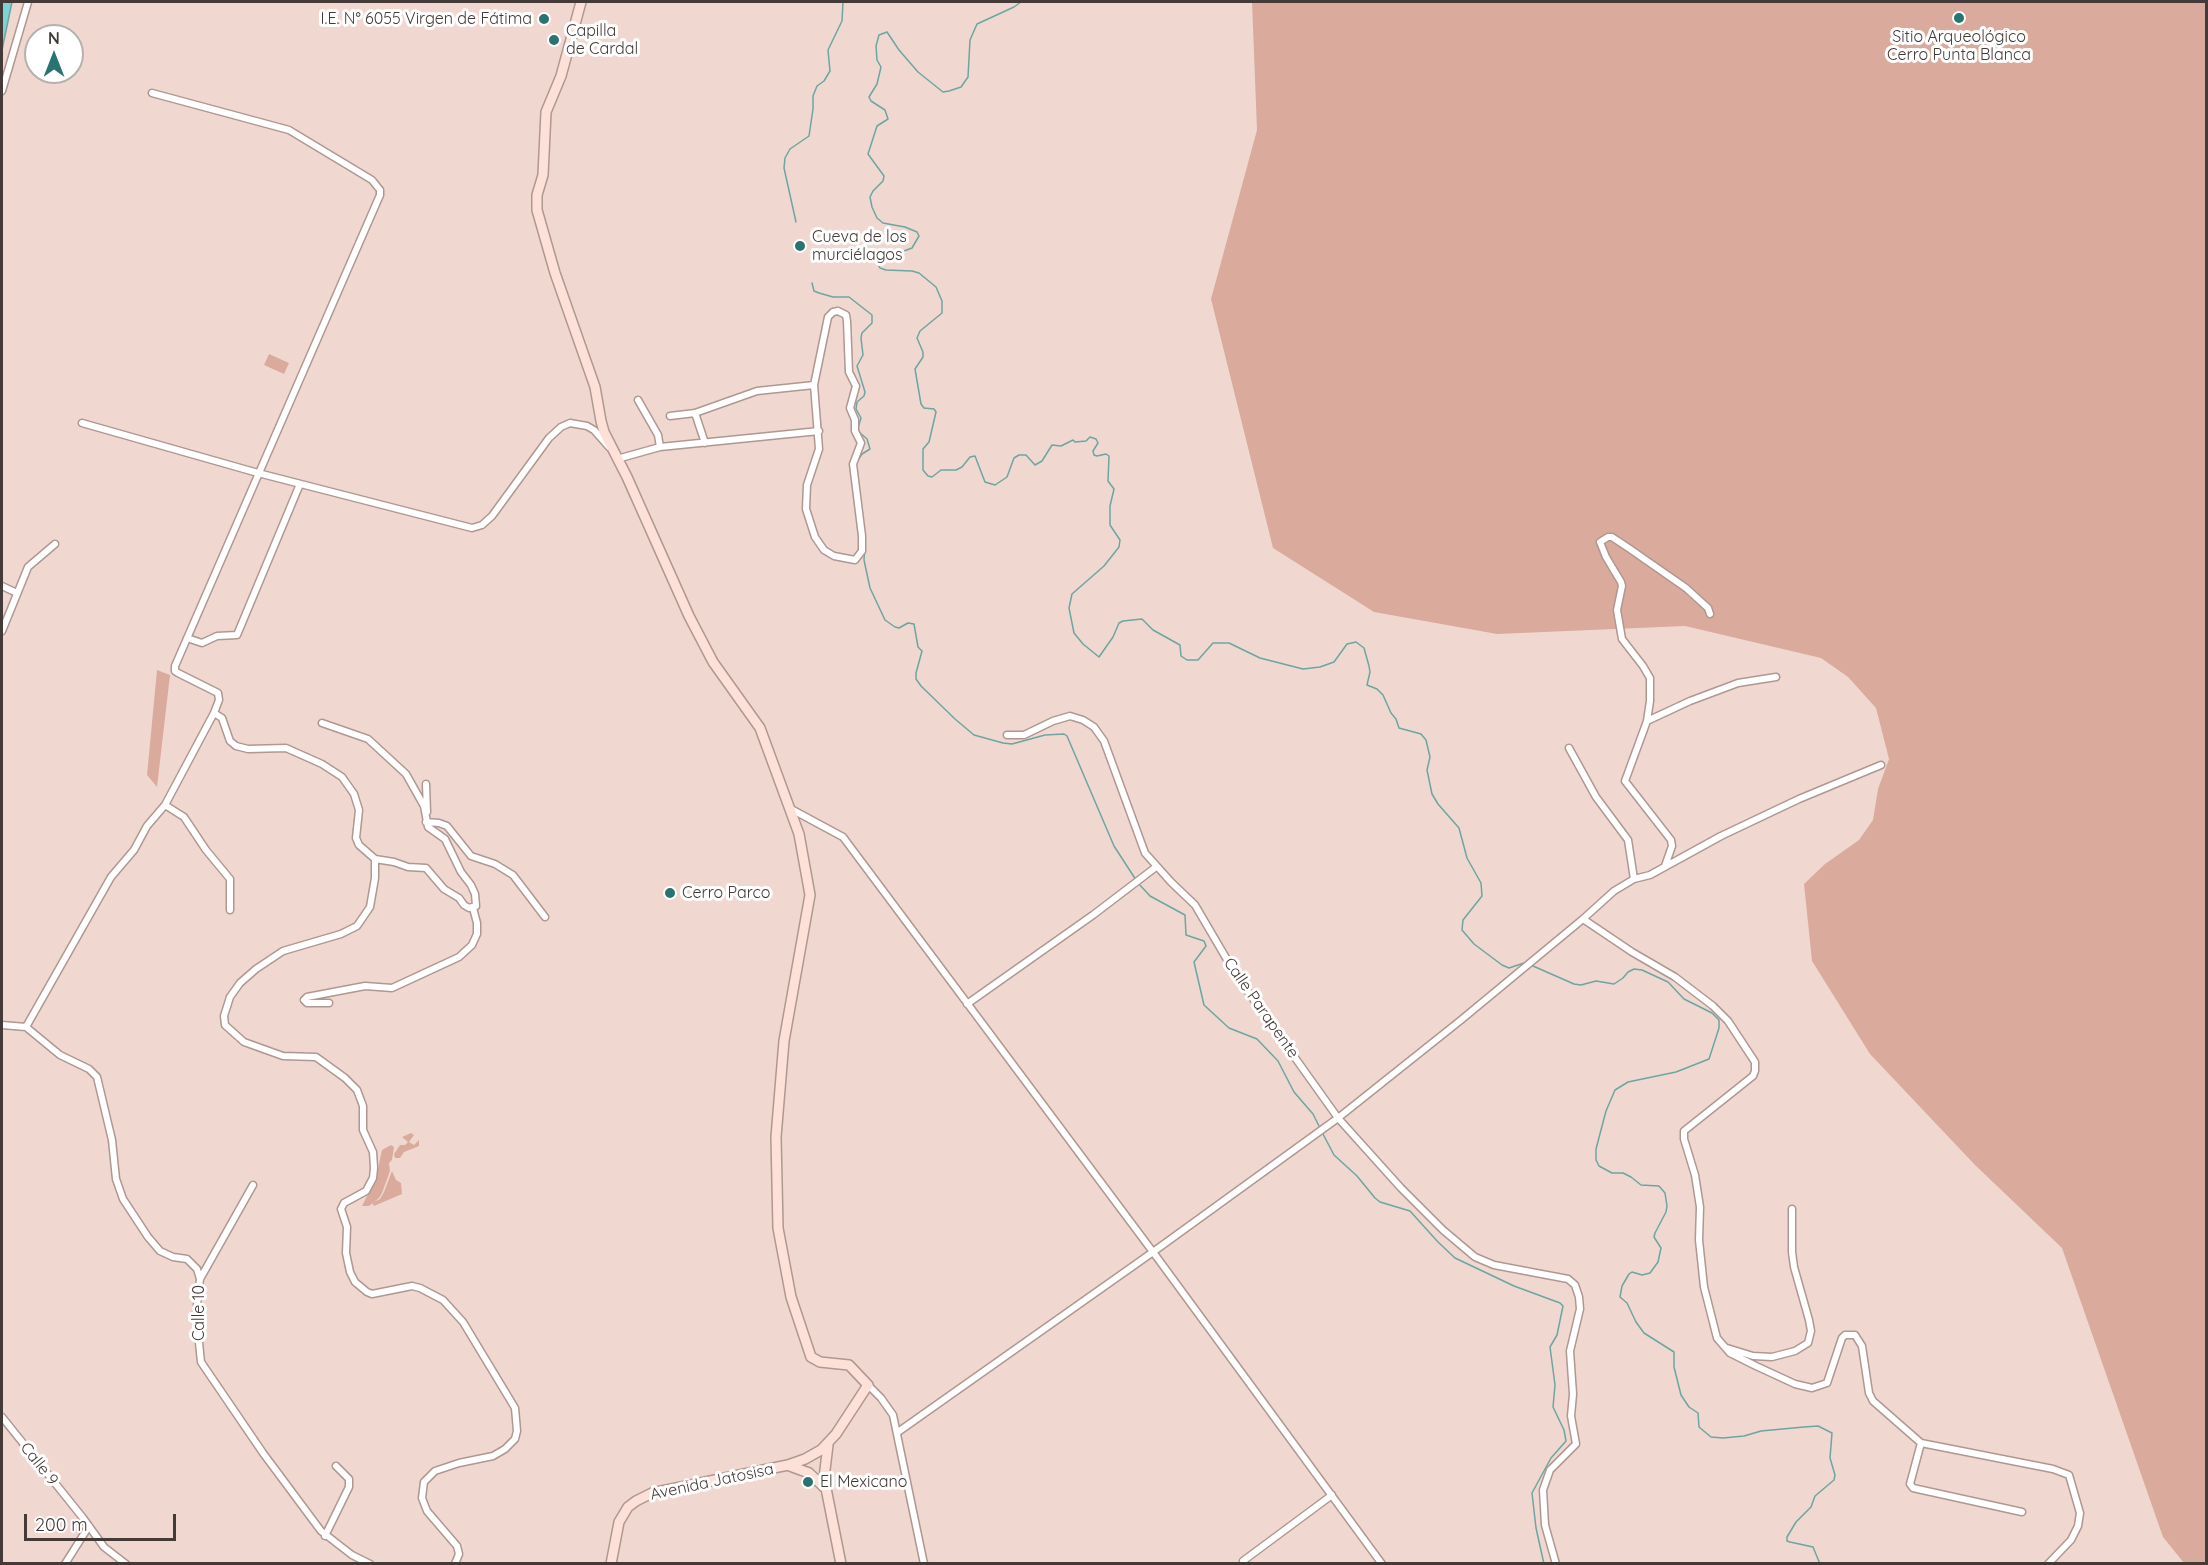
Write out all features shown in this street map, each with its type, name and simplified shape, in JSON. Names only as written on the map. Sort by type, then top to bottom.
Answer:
[{"type":"street","points":[[2,91],[28,2]]},
{"type":"street","points":[[581,2],[561,76],[546,112],[543,175],[537,195],[537,210],[555,273],[595,387],[601,421],[615,455],[689,616],[713,662],[760,728],[791,809],[802,846],[810,895],[784,1041],[776,1137],[778,1228],[791,1297],[811,1357],[820,1362],[849,1365],[891,1410],[898,1432],[924,1560],[930,1563]]},
{"type":"street","points":[[2,1025],[26,1027],[111,877],[134,850],[159,810],[165,805],[214,713],[219,699],[218,693],[175,671],[175,666],[380,195],[380,190],[372,180],[289,130],[152,93]]},
{"type":"street","points":[[833,312],[842,312],[848,321],[849,372],[856,386],[850,408],[855,420],[855,431],[861,443],[853,464],[862,537],[862,551],[855,560],[834,556],[824,550],[809,522],[805,498],[819,449],[814,385],[828,317],[833,312]]},
{"type":"street","points":[[670,416],[695,413],[748,393],[814,385]]},
{"type":"street","points":[[638,400],[658,435],[660,447]]},
{"type":"street","points":[[695,413],[705,443]]},
{"type":"street","points":[[82,423],[258,473],[472,528],[482,525],[492,516],[549,438],[561,427],[570,423],[587,426],[594,430],[615,455]]},
{"type":"street","points":[[615,455],[674,445],[819,431]]},
{"type":"street","points":[[187,638],[202,643],[217,636],[236,636],[300,484]]},
{"type":"street","points":[[1665,867],[1672,846],[1671,840],[1625,781],[1647,721],[1650,678],[1622,639],[1617,610],[1622,586],[1600,542],[1612,537],[1686,588],[1708,608],[1710,614]]},
{"type":"street","points":[[2,631],[28,567],[55,544]]},
{"type":"street","points":[[2,586],[17,593]]},
{"type":"street","points":[[1647,721],[1690,701],[1738,683],[1776,677]]},
{"type":"street","points":[[214,713],[222,717],[228,736],[236,746],[248,749],[286,748],[322,764],[342,777],[354,794],[359,810],[356,838],[359,845],[375,859],[408,867],[429,869],[444,889],[469,908],[473,908]]},
{"type":"street","name":"Calle Parapente","points":[[1007,735],[1024,735],[1053,721],[1070,716],[1094,727],[1104,741],[1145,853],[1195,905],[1236,975],[1338,1118],[1401,1188],[1443,1230],[1475,1257],[1494,1265],[1568,1279],[1575,1285],[1579,1297],[1579,1317],[1570,1351],[1573,1394],[1571,1416],[1576,1444],[1550,1470],[1543,1496],[1545,1525],[1556,1563]]},
{"type":"street","points":[[322,723],[368,739],[406,774],[426,813]]},
{"type":"street","points":[[1569,748],[1596,797],[1628,840],[1634,879]]},
{"type":"street","points":[[898,1432],[1338,1118],[1467,1015],[1614,891],[1634,879],[1665,867],[1722,836],[1799,799],[1881,765]]},
{"type":"street","points":[[329,1003],[307,1003],[304,1000],[307,997],[365,986],[392,988],[459,957],[472,945],[477,934],[478,927],[473,908],[476,902],[471,885],[461,872],[445,839],[429,829],[426,822],[426,784]]},
{"type":"street","points":[[165,805],[184,817],[206,850],[231,879],[230,910]]},
{"type":"street","points":[[791,809],[843,837],[1382,1563]]},
{"type":"street","points":[[426,822],[447,826],[471,856],[495,864],[513,875],[545,917]]},
{"type":"street","points":[[375,859],[375,879],[370,907],[357,926],[341,934],[283,951],[256,969],[240,983],[230,997],[224,1016],[225,1025],[244,1042],[283,1056],[316,1057],[345,1078],[357,1090],[363,1106],[363,1130],[373,1152],[374,1168],[373,1178],[366,1191],[344,1203],[341,1209],[347,1227],[346,1253],[350,1272],[355,1282],[372,1294],[412,1286],[444,1299],[463,1322],[515,1408],[517,1431],[514,1439],[505,1449],[493,1456],[435,1471],[424,1482],[422,1497],[428,1511],[458,1546],[459,1554],[455,1563]]},
{"type":"street","points":[[967,1004],[1156,867]]},
{"type":"street","points":[[1583,919],[1675,977],[1713,1006],[1728,1021],[1755,1062],[1754,1076],[1684,1131],[1700,1207],[1699,1240],[1704,1287],[1717,1338],[1730,1353],[1795,1384],[1812,1388],[1827,1383],[1842,1338],[1850,1334],[1855,1335],[1862,1346],[1869,1393],[1873,1401],[1921,1443],[2053,1468],[2069,1475],[2080,1513],[2078,1526],[2071,1540],[2048,1563]]},
{"type":"street","name":"Calle 10","points":[[26,1027],[60,1056],[89,1069],[97,1077],[112,1140],[116,1179],[123,1199],[160,1251],[173,1257],[187,1258],[197,1269],[200,1279],[196,1314],[201,1362],[263,1453],[326,1536],[352,1555],[370,1563]]},
{"type":"street","points":[[200,1279],[253,1185]]},
{"type":"street","points":[[1724,1347],[1753,1356],[1772,1358],[1795,1352],[1808,1343],[1811,1331],[1792,1252],[1792,1209]]},
{"type":"street","name":"Avenida Jatosisa","points":[[611,1563],[619,1522],[628,1507],[636,1501],[652,1493],[788,1465],[814,1455],[828,1444],[853,1411],[868,1385]]},
{"type":"street","name":"Calle 9","points":[[2,1417],[104,1547],[126,1563]]},
{"type":"street","points":[[1921,1443],[1910,1484],[1913,1488],[2022,1512]]},
{"type":"street","points":[[828,1444],[824,1467],[826,1489],[841,1563]]},
{"type":"street","name":"Avenida Jatosisa","points":[[788,1465],[809,1473],[826,1489]]},
{"type":"street","points":[[326,1536],[350,1487],[349,1479],[336,1466]]},
{"type":"street","points":[[1243,1562],[1332,1495]]},
{"type":"street","points":[[65,1563],[89,1526]]},
{"type":"shaded area","points":[[1252,2],[2206,2],[2206,1563],[2184,1563],[2163,1537],[2062,1248],[1975,1165],[1870,1054],[1812,961],[1804,884],[1825,864],[1859,840],[1873,820],[1878,789],[1889,759],[1876,708],[1848,677],[1821,658],[1685,626],[1497,634],[1374,612],[1273,548],[1211,299],[1257,130]]},
{"type":"shaded area","points":[[269,354],[289,363],[284,374],[264,365]]},
{"type":"shaded area","points":[[157,670],[170,675],[157,787],[147,775]]},
{"type":"shaded area","points":[[411,1133],[414,1135],[409,1142],[414,1145],[419,1140],[419,1146],[404,1152],[400,1158],[395,1158],[394,1154],[400,1145],[408,1142],[402,1137]]},
{"type":"shaded area","points":[[391,1145],[394,1147],[392,1160],[389,1163],[390,1171],[382,1193],[369,1206],[362,1206],[376,1178],[382,1150]]},
{"type":"shaded area","points":[[392,1171],[396,1180],[401,1183],[402,1194],[374,1206],[372,1203],[380,1199]]},
{"type":"water","points":[[2,2],[12,2],[2,50]]},
{"type":"waterway","points":[[796,222],[784,168],[785,158],[790,149],[809,136],[813,96],[817,86],[824,81],[830,71],[828,50],[842,21],[843,2]]},
{"type":"waterway","points":[[1021,2],[977,24],[970,40],[968,77],[961,87],[949,91],[943,92],[918,72],[887,32],[879,35],[876,46],[877,60],[881,67],[877,84],[869,97],[871,101],[885,110],[888,119],[877,126],[868,154],[884,176],[883,181],[870,197],[872,207],[877,218],[883,223],[905,227],[917,232],[919,236],[912,248],[904,251],[884,252],[877,259],[878,264],[880,268],[886,270],[919,273],[936,287],[942,301],[942,313],[920,331],[917,338],[923,352],[923,357],[915,369],[921,404],[924,408],[934,409],[936,412],[929,442],[923,449],[923,470],[932,477],[941,470],[956,470],[962,467],[970,457],[975,456],[985,482],[995,485],[1007,477],[1014,458],[1019,455],[1026,455],[1035,465],[1042,461],[1052,445],[1061,446],[1073,440],[1075,442],[1086,441],[1090,437],[1096,439],[1098,443],[1093,451],[1094,455],[1109,456],[1108,481],[1114,489],[1110,506],[1110,525],[1120,540],[1119,547],[1104,566],[1072,594],[1069,608],[1074,633],[1099,657],[1113,637],[1119,623],[1142,619],[1153,630],[1180,645],[1181,656],[1187,660],[1198,660],[1213,643],[1229,643],[1260,658],[1303,669],[1334,662],[1347,644],[1356,642],[1364,648],[1370,672],[1367,685],[1377,689],[1383,695],[1399,728],[1421,734],[1426,740],[1430,757],[1427,770],[1432,794],[1459,828],[1467,858],[1481,883],[1482,896],[1463,920],[1462,930],[1474,944],[1502,965],[1509,968],[1524,963]]},
{"type":"waterway","points":[[812,283],[814,291],[833,297],[849,297],[872,315],[872,323],[862,333],[861,338],[863,355],[857,366],[865,392],[857,402],[856,409],[861,418],[859,432],[867,439],[870,449],[858,460]]},
{"type":"waterway","points":[[865,542],[864,560],[870,588],[885,620],[899,628],[908,623],[914,624],[918,647],[922,651],[916,673],[916,679],[921,686],[974,735],[1012,744],[1045,735],[1064,734],[1067,736],[1114,846],[1136,880]]},
{"type":"waterway","points":[[1139,884],[1150,896],[1185,915],[1186,935],[1204,941],[1206,946],[1194,962],[1204,1005],[1229,1028],[1257,1039],[1278,1061],[1294,1092],[1313,1114],[1319,1126]]},
{"type":"waterway","points":[[1533,966],[1581,985],[1596,981],[1614,984],[1628,972],[1634,969],[1642,970],[1668,982],[1684,999],[1712,1013],[1719,1020],[1719,1028],[1709,1059],[1676,1072],[1628,1082],[1615,1090],[1606,1111],[1596,1149],[1596,1160],[1599,1166],[1612,1173],[1623,1173],[1641,1185],[1659,1186],[1665,1193],[1667,1206],[1654,1237],[1661,1248],[1658,1262],[1650,1273],[1642,1275],[1632,1272],[1629,1274],[1622,1286],[1620,1297],[1627,1303],[1644,1333],[1674,1352],[1674,1367],[1681,1395],[1689,1407],[1698,1413],[1699,1427],[1711,1437],[1744,1436],[1761,1431],[1818,1426],[1832,1433],[1830,1458],[1835,1475],[1834,1480],[1815,1496],[1811,1507],[1796,1522],[1787,1537],[1787,1541],[1813,1547],[1820,1564]]},
{"type":"waterway","points":[[1323,1134],[1334,1155],[1357,1176],[1375,1198],[1380,1202],[1410,1211],[1455,1258],[1563,1306],[1557,1335],[1550,1347],[1555,1385],[1553,1407],[1564,1430],[1566,1441],[1551,1458],[1532,1493],[1536,1528],[1544,1564]]},
{"type":"place","name":"Sitio Arqueológico Cerro Punta Blanca","points":[[1959,18]]},
{"type":"place","name":"I.E. N° 6055 Virgen de Fátima","points":[[544,19]]},
{"type":"place","name":"Capilla de Cardal","points":[[554,40]]},
{"type":"place","name":"Cueva de los murciélagos","points":[[800,246]]},
{"type":"place","name":"Cerro Parco","points":[[670,893]]},
{"type":"place","name":"El Mexicano","points":[[808,1482]]}]
